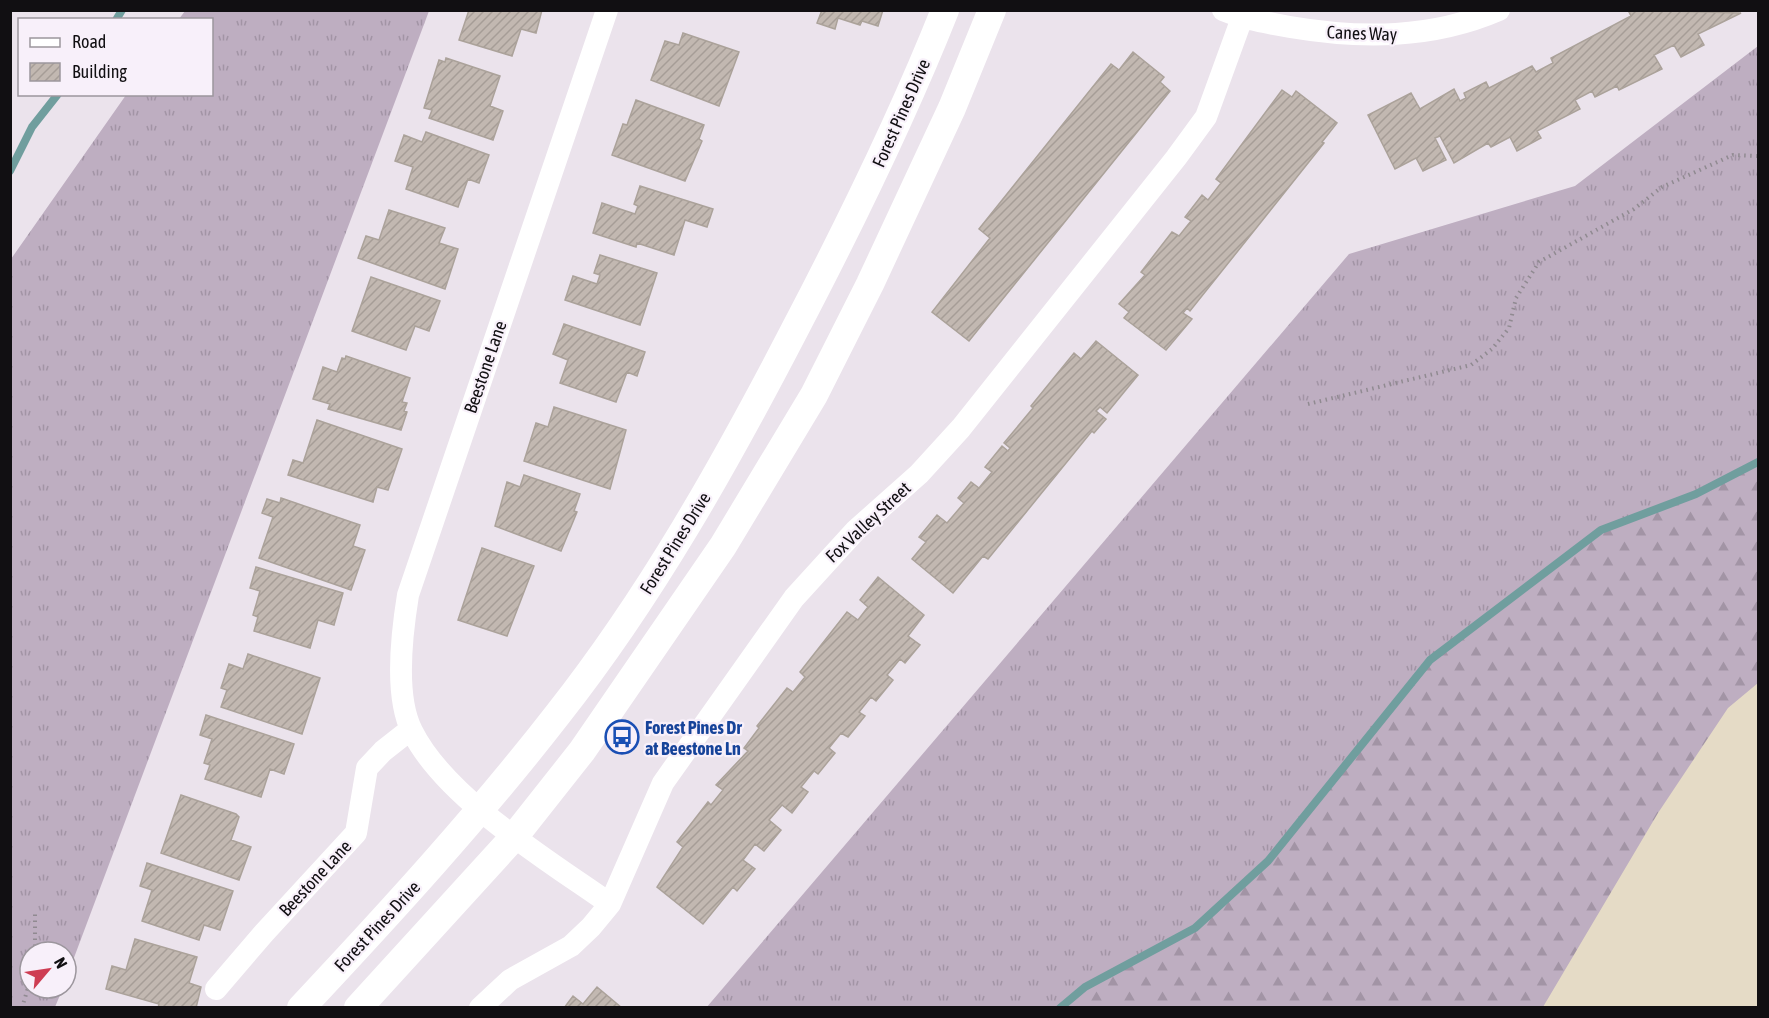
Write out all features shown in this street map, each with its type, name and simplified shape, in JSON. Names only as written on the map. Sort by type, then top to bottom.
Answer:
[{"type":"street","name":"Beestone Lane","points":[[607,10],[408,595],[403,629],[401,686],[411,729],[436,768],[514,837],[610,904]]},
{"type":"street","name":"Forest Pines Drive","points":[[301,1008],[410,890],[559,713],[650,584],[733,448],[831,260],[913,92],[945,10]]},
{"type":"street","points":[[358,1008],[514,837],[582,751],[716,555],[814,395],[870,284],[947,118],[992,10]]},
{"type":"street","name":"Canes Way","points":[[1233,14],[1323,32],[1369,36],[1417,33],[1499,10]]},
{"type":"street","name":"Fox Valley Street","points":[[480,1008],[510,980],[571,946],[610,904],[663,783],[771,629],[821,566],[856,530],[919,474],[961,428],[1176,158],[1206,117],[1233,14]]},
{"type":"street","name":"Beestone Lane","points":[[216,989],[356,833],[367,768],[383,751],[411,729]]},
{"type":"path","points":[[1308,404],[1471,365],[1492,350],[1509,328],[1516,298],[1539,262],[1634,209],[1662,187],[1733,155],[1758,156]]},
{"type":"path","points":[[34,940],[35,910]]},
{"type":"shaded area","points":[[1758,462],[1758,1007],[1060,1008],[1195,928],[1268,861],[1430,660]]},
{"type":"green space","points":[[185,11],[429,11],[78,947],[78,940],[18,940],[18,1000],[58,1000],[55,1007],[11,1007],[11,259],[125,96],[213,96],[213,18],[180,18]]},
{"type":"green space","points":[[1758,46],[1758,462],[1696,494],[1601,530],[1430,660],[1268,861],[1195,928],[1085,987],[1060,1007],[706,1008],[1349,254],[1575,186]]},
{"type":"green space","points":[[1758,462],[1758,683],[1728,708],[1658,813],[1543,1007],[1060,1007],[1085,987],[1195,928],[1268,861],[1430,660],[1601,530],[1696,494]]},
{"type":"building","points":[[469,10],[542,10],[536,33],[521,29],[512,56],[459,40]]},
{"type":"building","points":[[822,10],[883,10],[878,26],[862,21],[860,25],[838,18],[835,29],[817,23]]},
{"type":"building","points":[[1633,10],[1741,13],[1698,34],[1704,45],[1681,57],[1674,45],[1654,55],[1662,69],[1619,90],[1617,86],[1595,97],[1592,91],[1575,100],[1580,109],[1537,131],[1541,138],[1517,151],[1510,137],[1491,147],[1488,143],[1454,163],[1440,136],[1435,138],[1446,160],[1423,171],[1416,158],[1395,169],[1368,115],[1411,93],[1420,109],[1454,89],[1460,101],[1466,98],[1464,93],[1486,82],[1489,88],[1532,66],[1536,72],[1553,63],[1551,58],[1631,16],[1629,12]]},
{"type":"building","points":[[683,33],[739,52],[719,106],[651,80],[665,41],[679,45]]},
{"type":"building","points":[[1133,52],[1164,77],[1160,82],[1170,91],[969,341],[932,312],[990,238],[979,229],[1111,64],[1119,70]]},
{"type":"building","points":[[446,58],[500,76],[490,106],[503,111],[493,140],[429,118],[432,110],[424,108],[439,60],[445,62]]},
{"type":"building","points":[[1282,90],[1292,97],[1296,91],[1337,123],[1322,142],[1324,143],[1190,311],[1187,308],[1183,313],[1192,319],[1166,350],[1124,318],[1129,312],[1119,304],[1145,275],[1141,272],[1172,232],[1179,236],[1191,221],[1185,217],[1202,195],[1208,200],[1221,183],[1216,179]]},
{"type":"building","points":[[636,100],[704,125],[699,139],[702,141],[685,181],[612,155],[623,124],[627,125]]},
{"type":"building","points":[[426,132],[489,155],[479,183],[468,179],[458,207],[406,189],[413,167],[395,161],[404,135],[422,142]]},
{"type":"building","points":[[640,186],[713,209],[707,227],[685,220],[674,255],[637,243],[636,247],[593,233],[602,203],[635,214],[638,206],[634,204]]},
{"type":"building","points":[[389,210],[445,228],[439,243],[458,249],[445,289],[358,258],[366,236],[379,240]]},
{"type":"building","points":[[600,255],[657,273],[640,325],[565,300],[573,276],[597,284],[600,275],[594,273]]},
{"type":"building","points":[[371,277],[440,301],[429,331],[415,326],[406,350],[352,331]]},
{"type":"building","points":[[564,324],[645,352],[637,376],[627,372],[616,402],[560,383],[568,360],[553,354]]},
{"type":"building","points":[[1096,341],[1138,375],[1107,413],[1100,407],[1096,411],[1106,419],[1094,433],[1092,431],[988,559],[983,556],[953,593],[912,559],[926,542],[919,537],[937,515],[947,523],[964,503],[958,498],[971,482],[979,488],[992,472],[985,467],[1002,446],[1008,451],[1010,448],[1004,443],[1033,408],[1031,406],[1074,353],[1081,359]]},
{"type":"building","points":[[346,356],[410,378],[402,402],[407,403],[404,411],[407,412],[401,430],[328,409],[330,404],[313,399],[323,367],[337,372],[342,358],[345,359]]},
{"type":"building","points":[[554,407],[626,430],[610,489],[524,461],[536,423],[548,427]]},
{"type":"building","points":[[317,420],[402,449],[388,490],[377,487],[373,502],[288,475],[293,460],[303,463]]},
{"type":"building","points":[[524,475],[580,494],[574,511],[577,512],[561,551],[495,526],[507,482],[520,487]]},
{"type":"building","points":[[281,498],[360,525],[353,546],[365,550],[351,590],[259,558],[273,517],[262,513],[267,499],[280,503]]},
{"type":"building","points":[[482,548],[534,566],[507,636],[458,620]]},
{"type":"building","points":[[256,567],[343,593],[334,625],[318,620],[310,648],[254,631],[258,617],[253,615],[260,591],[250,588]]},
{"type":"building","points":[[878,577],[924,615],[908,636],[920,645],[905,663],[900,659],[887,675],[893,680],[876,701],[871,697],[859,712],[865,716],[848,737],[841,733],[829,748],[835,753],[818,774],[814,771],[801,787],[808,792],[792,813],[782,805],[769,820],[781,830],[764,851],[755,844],[743,860],[755,869],[737,891],[733,887],[703,924],[657,887],[683,847],[677,842],[708,802],[711,805],[723,790],[716,785],[748,751],[744,748],[759,728],[757,726],[787,688],[793,692],[805,677],[800,672],[847,612],[858,620],[868,607],[860,600]]},
{"type":"building","points":[[248,654],[320,678],[302,734],[221,707],[227,690],[221,688],[229,664],[243,669]]},
{"type":"building","points":[[206,715],[294,744],[284,774],[270,769],[261,797],[205,779],[210,765],[204,763],[212,739],[200,735]]},
{"type":"building","points":[[181,795],[239,817],[231,840],[251,847],[239,880],[161,853]]},
{"type":"building","points":[[147,863],[233,891],[220,930],[204,925],[199,940],[142,921],[152,890],[140,886]]},
{"type":"building","points":[[135,939],[197,957],[189,983],[201,987],[196,1008],[158,1008],[159,1004],[106,989],[112,966],[126,970]]},
{"type":"building","points":[[597,987],[622,1008],[564,1008],[573,996],[583,1004]]},
{"type":"waterway","points":[[117,18],[122,10]]},
{"type":"waterway","points":[[10,171],[32,127],[56,96]]},
{"type":"waterway","points":[[1060,1008],[1085,987],[1195,928],[1268,861],[1430,660],[1601,530],[1696,494],[1758,462]]},
{"type":"place","name":"Forest Pines Dr at Beestone Ln","points":[[622,737]]}]
